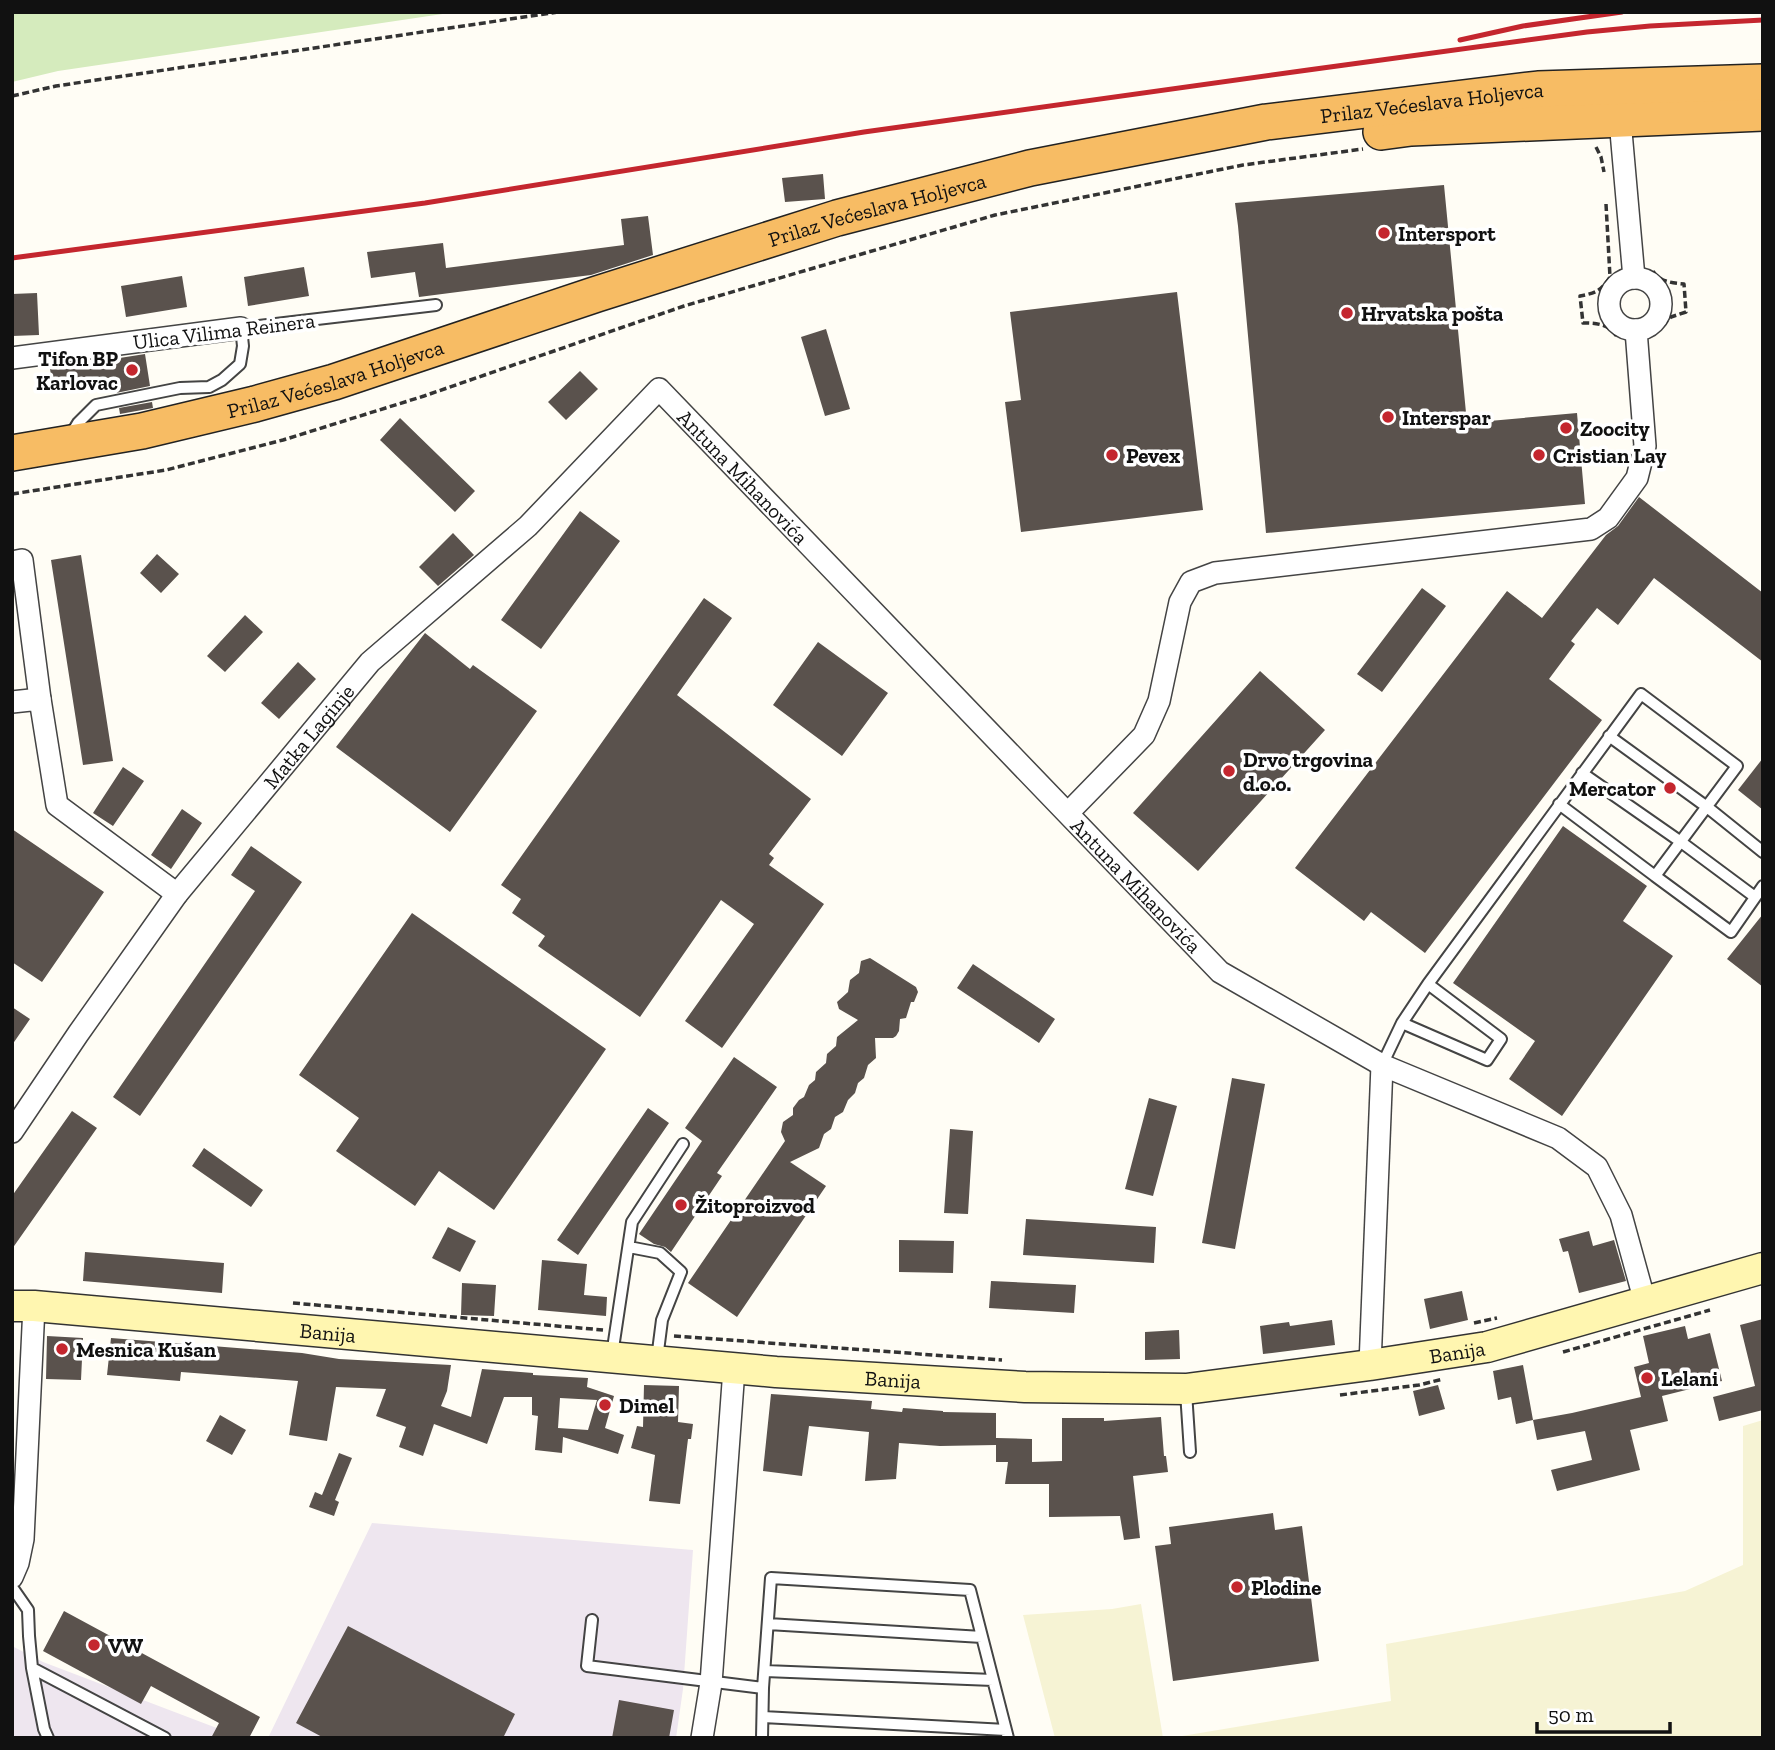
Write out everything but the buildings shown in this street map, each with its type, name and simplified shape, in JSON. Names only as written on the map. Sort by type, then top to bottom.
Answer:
[{"type":"highway","name":"Prilaz Većeslava Holjevca","points":[[12,475],[145,454],[337,406],[601,316],[850,237],[1045,188],[1278,144],[1618,103],[1763,82]]},
{"type":"highway","name":"Prilaz Većeslava Holjevca","points":[[12,453],[142,432],[244,400],[334,382],[597,294],[837,218],[1030,168],[1266,122],[1538,89],[1618,103],[1763,113]]},
{"type":"main road","name":"Banija","points":[[23,1306],[734,1369],[1025,1387],[1186,1389],[1487,1347],[1763,1268]]},
{"type":"street","points":[[1618,103],[1634,278]]},
{"type":"street","points":[[1068,813],[1144,735],[1159,701],[1180,601],[1191,582],[1215,573],[1591,529],[1608,518],[1637,478],[1645,446],[1629,337],[1629,330],[1615,321],[1609,307],[1610,298],[1613,290],[1626,279],[1642,279],[1655,287],[1661,301],[1661,310],[1652,324],[1629,337]]},
{"type":"street","name":"Ulica Vilima Reinera","points":[[12,358],[241,328]]},
{"type":"street","name":"Antuna Mihanovića","points":[[659,389],[1220,972],[1382,1065],[1558,1138],[1597,1167],[1621,1215],[1645,1302]]},
{"type":"street","name":"Matka Laginje","points":[[12,1132],[177,894],[370,662],[528,526],[659,389]]},
{"type":"street","points":[[12,562],[22,560],[57,805],[177,894]]},
{"type":"street","points":[[12,702],[40,699]]},
{"type":"street","points":[[1370,1365],[1382,1065]]},
{"type":"street","points":[[12,1577],[23,1539],[23,1306]]},
{"type":"street","points":[[702,1738],[711,1683],[734,1369]]},
{"type":"lane","name":"Ulica Vilima Reinera","points":[[241,328],[436,305]]},
{"type":"lane","points":[[209,387],[222,380],[240,364],[243,346],[241,328]]},
{"type":"lane","points":[[65,445],[78,423],[96,405],[180,388],[209,387],[220,391]]},
{"type":"lane","points":[[1382,1065],[1402,1023],[1428,984],[1641,694],[1737,766],[1655,876]]},
{"type":"lane","points":[[1609,736],[1707,807],[1763,852]]},
{"type":"lane","points":[[1582,773],[1755,897]]},
{"type":"lane","points":[[1559,804],[1731,932],[1763,886]]},
{"type":"lane","points":[[1402,1023],[1487,1060],[1494,1050],[1501,1039],[1428,984]]},
{"type":"lane","points":[[611,1358],[632,1222],[683,1144]]},
{"type":"lane","points":[[629,1247],[660,1253],[681,1272],[662,1320],[657,1362]]},
{"type":"lane","points":[[1186,1389],[1190,1452]]},
{"type":"lane","points":[[762,1738],[763,1688],[771,1578],[970,1590],[1007,1734],[763,1717]]},
{"type":"lane","points":[[12,1587],[28,1610],[33,1668],[46,1734],[58,1738]]},
{"type":"lane","points":[[592,1620],[587,1666],[763,1688]]},
{"type":"lane","points":[[768,1624],[982,1637]]},
{"type":"lane","points":[[33,1668],[165,1738]]},
{"type":"lane","points":[[765,1671],[993,1680]]},
{"type":"path","points":[[12,96],[69,83],[558,12]]},
{"type":"path","points":[[1594,147],[1601,157],[1604,177]]},
{"type":"path","points":[[12,494],[166,470],[283,440],[424,396],[684,306],[995,215],[1243,165],[1365,148]]},
{"type":"path","points":[[1606,202],[1610,276],[1604,286],[1595,293],[1580,296],[1583,323],[1598,322],[1629,337]]},
{"type":"path","points":[[1684,284],[1686,312]]},
{"type":"path","points":[[676,1336],[1008,1360]]},
{"type":"shaded area","points":[[1763,1420],[1763,1738],[1170,1738],[1391,1701],[1386,1644],[1685,1591],[1743,1565],[1743,1426]]},
{"type":"shaded area","points":[[372,1523],[693,1550],[683,1689],[676,1738],[268,1738]]},
{"type":"shaded area","points":[[1141,1604],[1163,1738],[1055,1738],[1023,1615],[1112,1609]]},
{"type":"shaded area","points":[[12,1646],[43,1662],[243,1738],[12,1738]]},
{"type":"green space","points":[[12,12],[456,12],[58,71],[12,82]]},
{"type":"railway","points":[[1460,40],[1523,26],[1622,12]]},
{"type":"railway","points":[[12,258],[425,203],[864,132],[1587,32],[1763,20]]},
{"type":"place","name":"Intersport","points":[[1384,233]]},
{"type":"place","name":"Hrvatska pošta","points":[[1347,313]]},
{"type":"place","name":"Tifon BP Karlovac","points":[[132,370]]},
{"type":"place","name":"Interspar","points":[[1388,417]]},
{"type":"place","name":"Zoocity","points":[[1566,428]]},
{"type":"place","name":"Pevex","points":[[1112,455]]},
{"type":"place","name":"Cristian Lay","points":[[1539,455]]},
{"type":"place","name":"Drvo trgovina d.o.o.","points":[[1229,771]]},
{"type":"place","name":"Mercator","points":[[1670,788]]},
{"type":"place","name":"Žitoproizvod","points":[[681,1205]]},
{"type":"place","name":"Mesnica Kušan","points":[[62,1349]]},
{"type":"place","name":"Lelani","points":[[1647,1378]]},
{"type":"place","name":"Dimel","points":[[605,1405]]},
{"type":"place","name":"Plodine","points":[[1237,1587]]},
{"type":"place","name":"VW","points":[[94,1645]]}]
